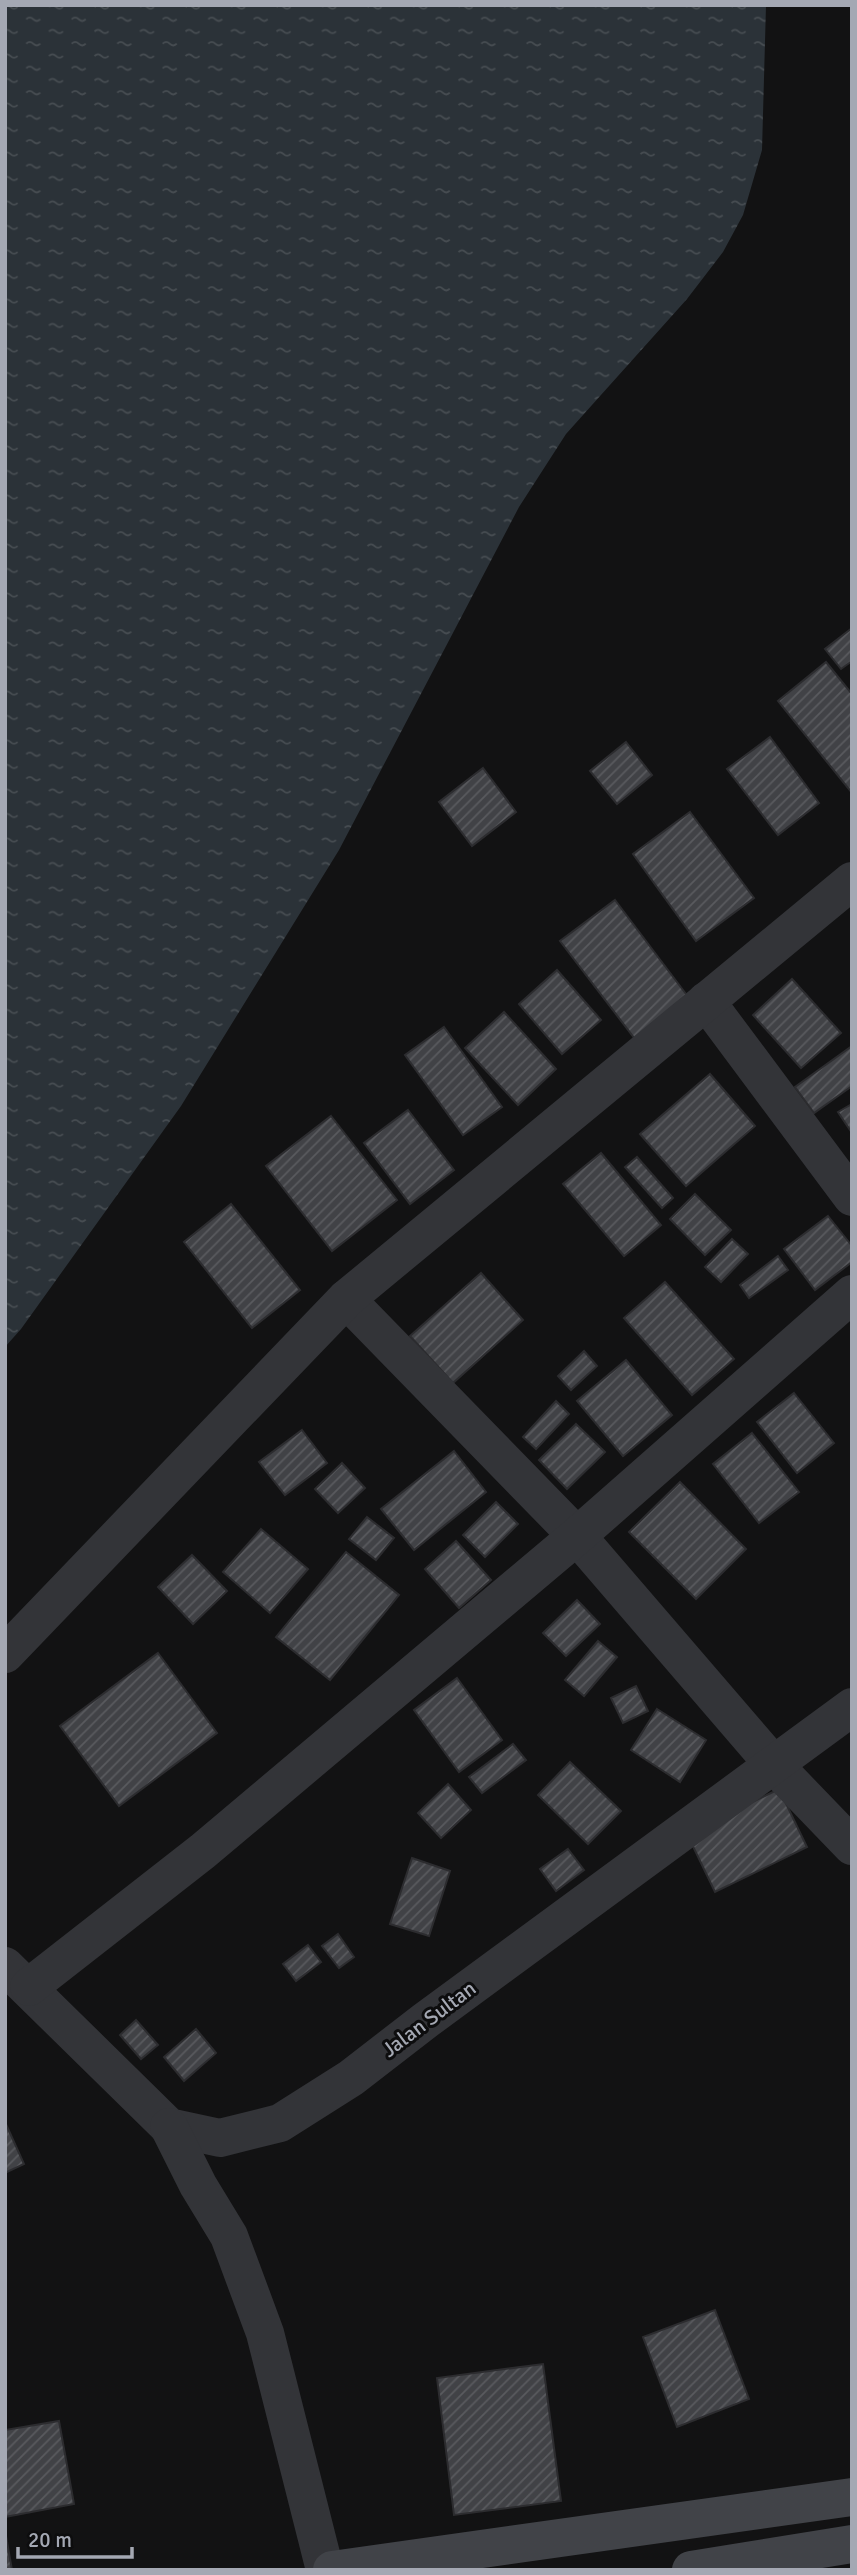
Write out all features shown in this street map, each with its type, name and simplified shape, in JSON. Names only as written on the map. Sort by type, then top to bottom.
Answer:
[{"type":"main road","points":[[332,2570],[852,2497]]},
{"type":"main road","points":[[691,2570],[852,2544]]},
{"type":"street","points":[[5,1654],[346,1298],[852,881]]},
{"type":"street","points":[[706,1001],[852,1197]]},
{"type":"street","points":[[325,2570],[265,2333],[229,2236],[198,2185],[169,2127],[17,1976],[213,1842],[577,1536],[852,1294]]},
{"type":"street","points":[[346,1298],[577,1536],[774,1765],[852,1846]]},
{"type":"street","name":"Jalan Sultan","points":[[169,2127],[220,2138],[280,2123],[351,2078],[852,1707]]},
{"type":"water","points":[[5,5],[766,5],[762,150],[743,215],[723,252],[687,299],[566,434],[519,507],[339,850],[181,1106],[21,1329],[5,1347]]},
{"type":"building","points":[[852,628],[852,661],[841,669],[825,649]]},
{"type":"building","points":[[826,662],[852,694],[852,793],[778,701]]},
{"type":"building","points":[[770,737],[819,803],[778,835],[727,769]]},
{"type":"building","points":[[626,742],[652,775],[617,804],[590,771]]},
{"type":"building","points":[[483,768],[516,812],[472,846],[439,802]]},
{"type":"building","points":[[690,812],[754,898],[696,941],[633,854]]},
{"type":"building","points":[[615,900],[689,998],[635,1039],[560,941]]},
{"type":"building","points":[[557,970],[601,1020],[562,1054],[519,1004]]},
{"type":"building","points":[[792,979],[841,1033],[801,1068],[753,1015]]},
{"type":"building","points":[[504,1012],[556,1069],[518,1105],[465,1048]]},
{"type":"building","points":[[444,1027],[502,1107],[463,1135],[405,1055]]},
{"type":"building","points":[[852,1046],[852,1086],[814,1113],[795,1087]]},
{"type":"building","points":[[710,1074],[755,1126],[686,1186],[640,1134]]},
{"type":"building","points":[[852,1104],[852,1133],[838,1112]]},
{"type":"building","points":[[408,1110],[454,1170],[410,1204],[364,1143]]},
{"type":"building","points":[[331,1116],[397,1200],[332,1251],[266,1166]]},
{"type":"building","points":[[601,1153],[661,1225],[624,1256],[563,1184]]},
{"type":"building","points":[[637,1157],[673,1198],[662,1208],[625,1167]]},
{"type":"building","points":[[695,1194],[731,1230],[705,1255],[670,1219]]},
{"type":"building","points":[[231,1204],[300,1290],[252,1328],[184,1242]]},
{"type":"building","points":[[828,1216],[852,1246],[852,1262],[815,1290],[784,1249]]},
{"type":"building","points":[[732,1239],[748,1254],[721,1282],[705,1267]]},
{"type":"building","points":[[778,1256],[788,1270],[749,1298],[740,1285]]},
{"type":"building","points":[[481,1273],[523,1320],[453,1383],[410,1336]]},
{"type":"building","points":[[665,1282],[734,1359],[692,1395],[624,1318]]},
{"type":"building","points":[[584,1351],[597,1366],[571,1390],[558,1376]]},
{"type":"building","points":[[626,1360],[672,1415],[623,1456],[577,1401]]},
{"type":"building","points":[[794,1393],[834,1443],[797,1473],[757,1422]]},
{"type":"building","points":[[556,1401],[569,1414],[536,1449],[523,1437]]},
{"type":"building","points":[[576,1424],[605,1452],[567,1489],[539,1460]]},
{"type":"building","points":[[302,1430],[327,1463],[285,1495],[259,1462]]},
{"type":"building","points":[[752,1433],[799,1492],[759,1523],[713,1464]]},
{"type":"building","points":[[454,1451],[486,1492],[414,1550],[381,1509]]},
{"type":"building","points":[[342,1463],[365,1488],[338,1513],[315,1489]]},
{"type":"building","points":[[680,1482],[746,1549],[696,1599],[629,1532]]},
{"type":"building","points":[[496,1502],[518,1524],[485,1557],[463,1535]]},
{"type":"building","points":[[367,1517],[394,1538],[376,1560],[349,1539]]},
{"type":"building","points":[[261,1529],[308,1569],[270,1613],[223,1572]]},
{"type":"building","points":[[456,1541],[491,1580],[459,1608],[425,1569]]},
{"type":"building","points":[[346,1552],[399,1595],[330,1680],[276,1637]]},
{"type":"building","points":[[192,1555],[227,1591],[193,1624],[158,1587]]},
{"type":"building","points":[[577,1600],[600,1624],[566,1656],[543,1633]]},
{"type":"building","points":[[598,1641],[617,1657],[584,1696],[565,1680]]},
{"type":"building","points":[[158,1653],[217,1733],[119,1806],[60,1726]]},
{"type":"building","points":[[457,1678],[502,1740],[459,1772],[414,1710]]},
{"type":"building","points":[[636,1686],[648,1711],[623,1723],[611,1698]]},
{"type":"building","points":[[657,1709],[706,1740],[680,1782],[631,1750]]},
{"type":"building","points":[[513,1744],[526,1760],[482,1793],[469,1777]]},
{"type":"building","points":[[570,1762],[621,1811],[588,1844],[538,1795]]},
{"type":"building","points":[[448,1784],[471,1810],[441,1838],[418,1813]]},
{"type":"building","points":[[779,1789],[807,1847],[715,1892],[687,1834]]},
{"type":"building","points":[[568,1849],[584,1870],[556,1891],[540,1869]]},
{"type":"building","points":[[412,1858],[450,1871],[429,1936],[390,1924]]},
{"type":"building","points":[[338,1934],[354,1957],[339,1968],[322,1946]]},
{"type":"building","points":[[308,1945],[321,1962],[296,1981],[283,1964]]},
{"type":"building","points":[[136,2020],[158,2045],[141,2059],[120,2035]]},
{"type":"building","points":[[196,2029],[216,2053],[184,2081],[164,2057]]},
{"type":"building","points":[[5,2122],[24,2164],[5,2173]]},
{"type":"building","points":[[715,2310],[749,2399],[677,2427],[643,2337]]},
{"type":"building","points":[[543,2364],[561,2501],[454,2515],[437,2378]]},
{"type":"building","points":[[59,2421],[74,2504],[5,2517],[5,2430]]},
{"type":"building","points":[[6,2536],[12,2570],[5,2570]]}]
